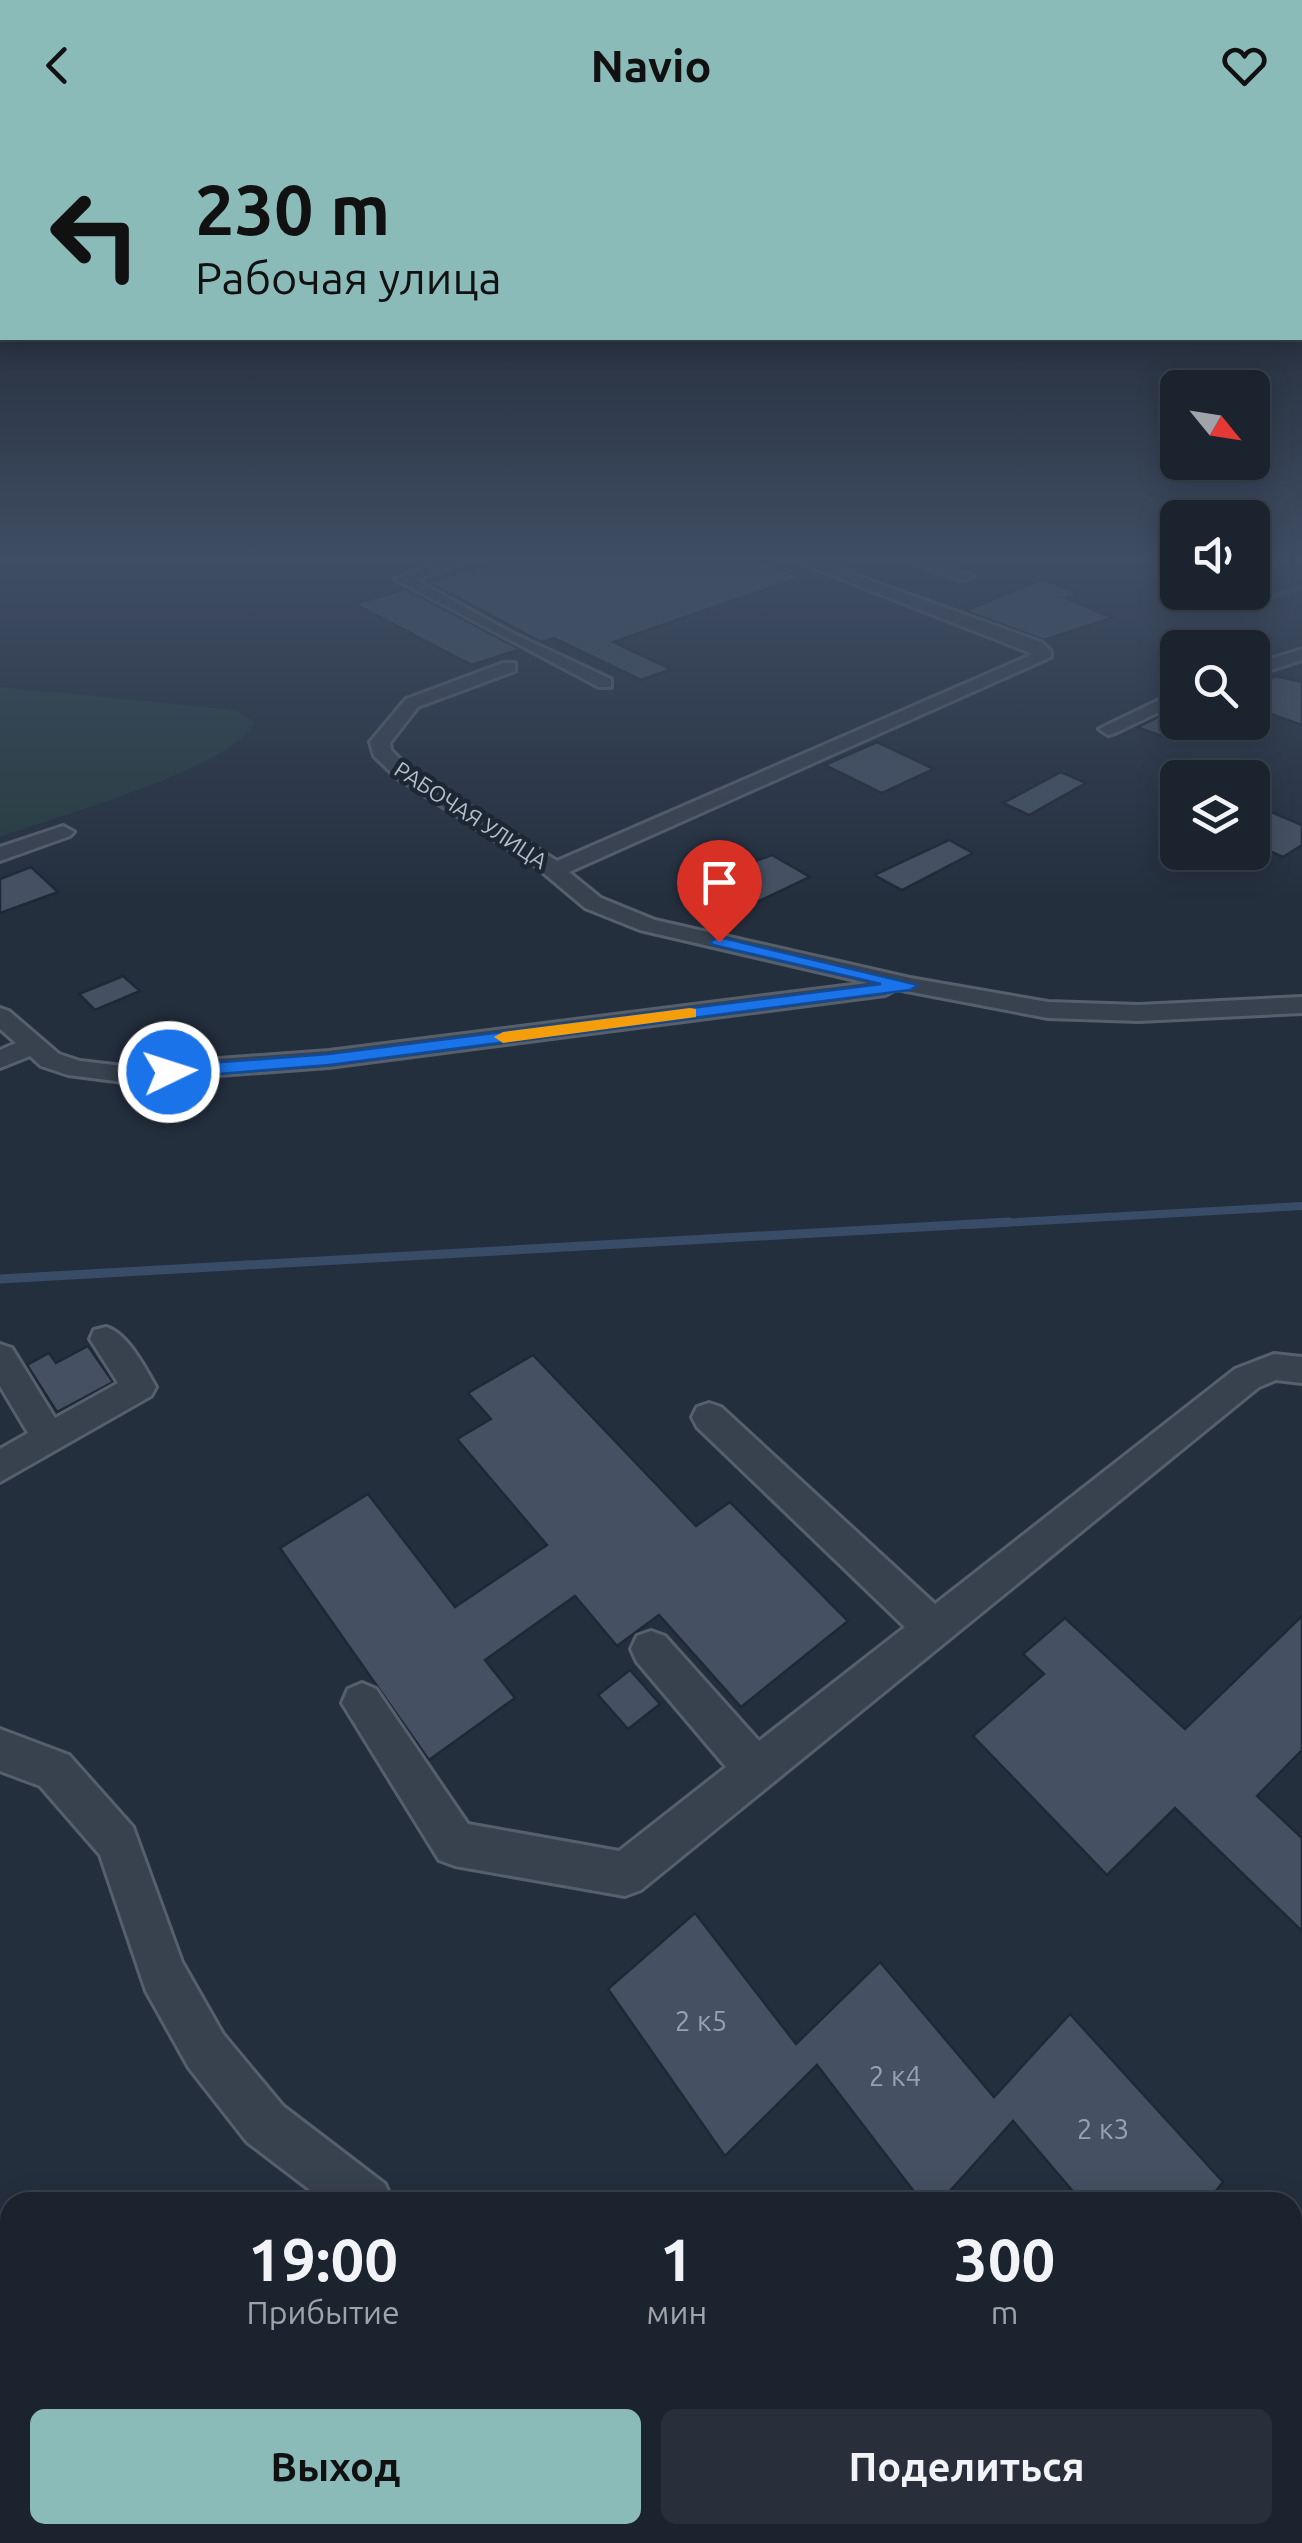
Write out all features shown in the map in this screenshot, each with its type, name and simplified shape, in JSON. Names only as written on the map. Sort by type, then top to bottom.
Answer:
[{"type":"lane","name":"РАБОЧАЯ УЛИЦА","points":[[494,673],[412,703],[380,742],[381,752],[402,773],[555,870],[572,888],[619,916],[910,985],[1030,1008],[1090,1012],[1302,1005]]},
{"type":"lane","points":[[584,673],[605,683]]},
{"type":"lane","points":[[555,870],[1006,673]]},
{"type":"lane","points":[[1108,729],[1160,704]]},
{"type":"lane","points":[[0,854],[64,832]]},
{"type":"lane","points":[[0,1016],[50,1060],[77,1069],[123,1074],[329,1059],[910,985]]},
{"type":"lane","points":[[0,1060],[32,1046]]},
{"type":"lane","points":[[0,1467],[139,1387],[106,1339]]},
{"type":"lane","points":[[0,1357],[48,1436]]},
{"type":"lane","points":[[362,1703],[455,1844],[625,1874],[1247,1378],[1274,1367],[1302,1370]]},
{"type":"lane","points":[[709,1417],[934,1628]]},
{"type":"lane","points":[[651,1649],[757,1770]]},
{"type":"lane","points":[[0,1750],[54,1770],[118,1842],[163,1974],[206,2051],[265,2124],[354,2192]]},
{"type":"green space","points":[[0,687],[235,710],[254,722],[241,739],[180,773],[0,837]]},
{"type":"building","points":[[626,673],[661,673],[641,680]]},
{"type":"building","points":[[1275,676],[1302,682],[1302,725],[1270,713],[1270,679]]},
{"type":"building","points":[[1160,716],[1160,735],[1137,727]]},
{"type":"building","points":[[877,742],[934,769],[882,793],[825,765]]},
{"type":"building","points":[[1061,772],[1086,783],[1029,815],[1003,803]]},
{"type":"building","points":[[1270,812],[1302,825],[1302,845],[1283,857],[1270,851]]},
{"type":"building","points":[[949,840],[973,853],[902,890],[874,875]]},
{"type":"building","points":[[772,855],[810,877],[759,901],[717,875]]},
{"type":"building","points":[[31,867],[58,892],[0,913],[0,879]]},
{"type":"building","points":[[123,976],[140,991],[95,1010],[79,994]]},
{"type":"building","points":[[88,1346],[113,1382],[57,1412],[27,1365],[49,1353],[56,1363]]},
{"type":"building","points":[[533,1355],[696,1526],[730,1502],[848,1621],[741,1707],[659,1615],[617,1646],[575,1596],[485,1660],[515,1698],[429,1760],[280,1548],[368,1494],[455,1607],[547,1545],[457,1439],[491,1419],[468,1393]]},
{"type":"building","points":[[1302,1616],[1302,1750],[1257,1796],[1302,1838],[1302,1931],[1175,1808],[1107,1875],[973,1736],[1044,1674],[1023,1654],[1065,1618],[1185,1729]]},
{"type":"building","points":[[630,1670],[660,1704],[628,1729],[598,1695]]},
{"type":"building","points":[[695,1913],[796,2044],[880,1962],[994,2097],[1070,2014],[1223,2182],[1215,2192],[1073,2192],[1013,2121],[949,2192],[914,2192],[817,2065],[725,2156],[608,1989]]},
{"type":"waterway","points":[[965,1225],[1302,1206]]},
{"type":"waterway","points":[[0,1279],[1009,1222]]},
{"type":"slow traffic","points":[[503,1037],[690,1013]]},
{"type":"route","points":[[169,1072],[329,1059],[910,985],[719,942]]}]
